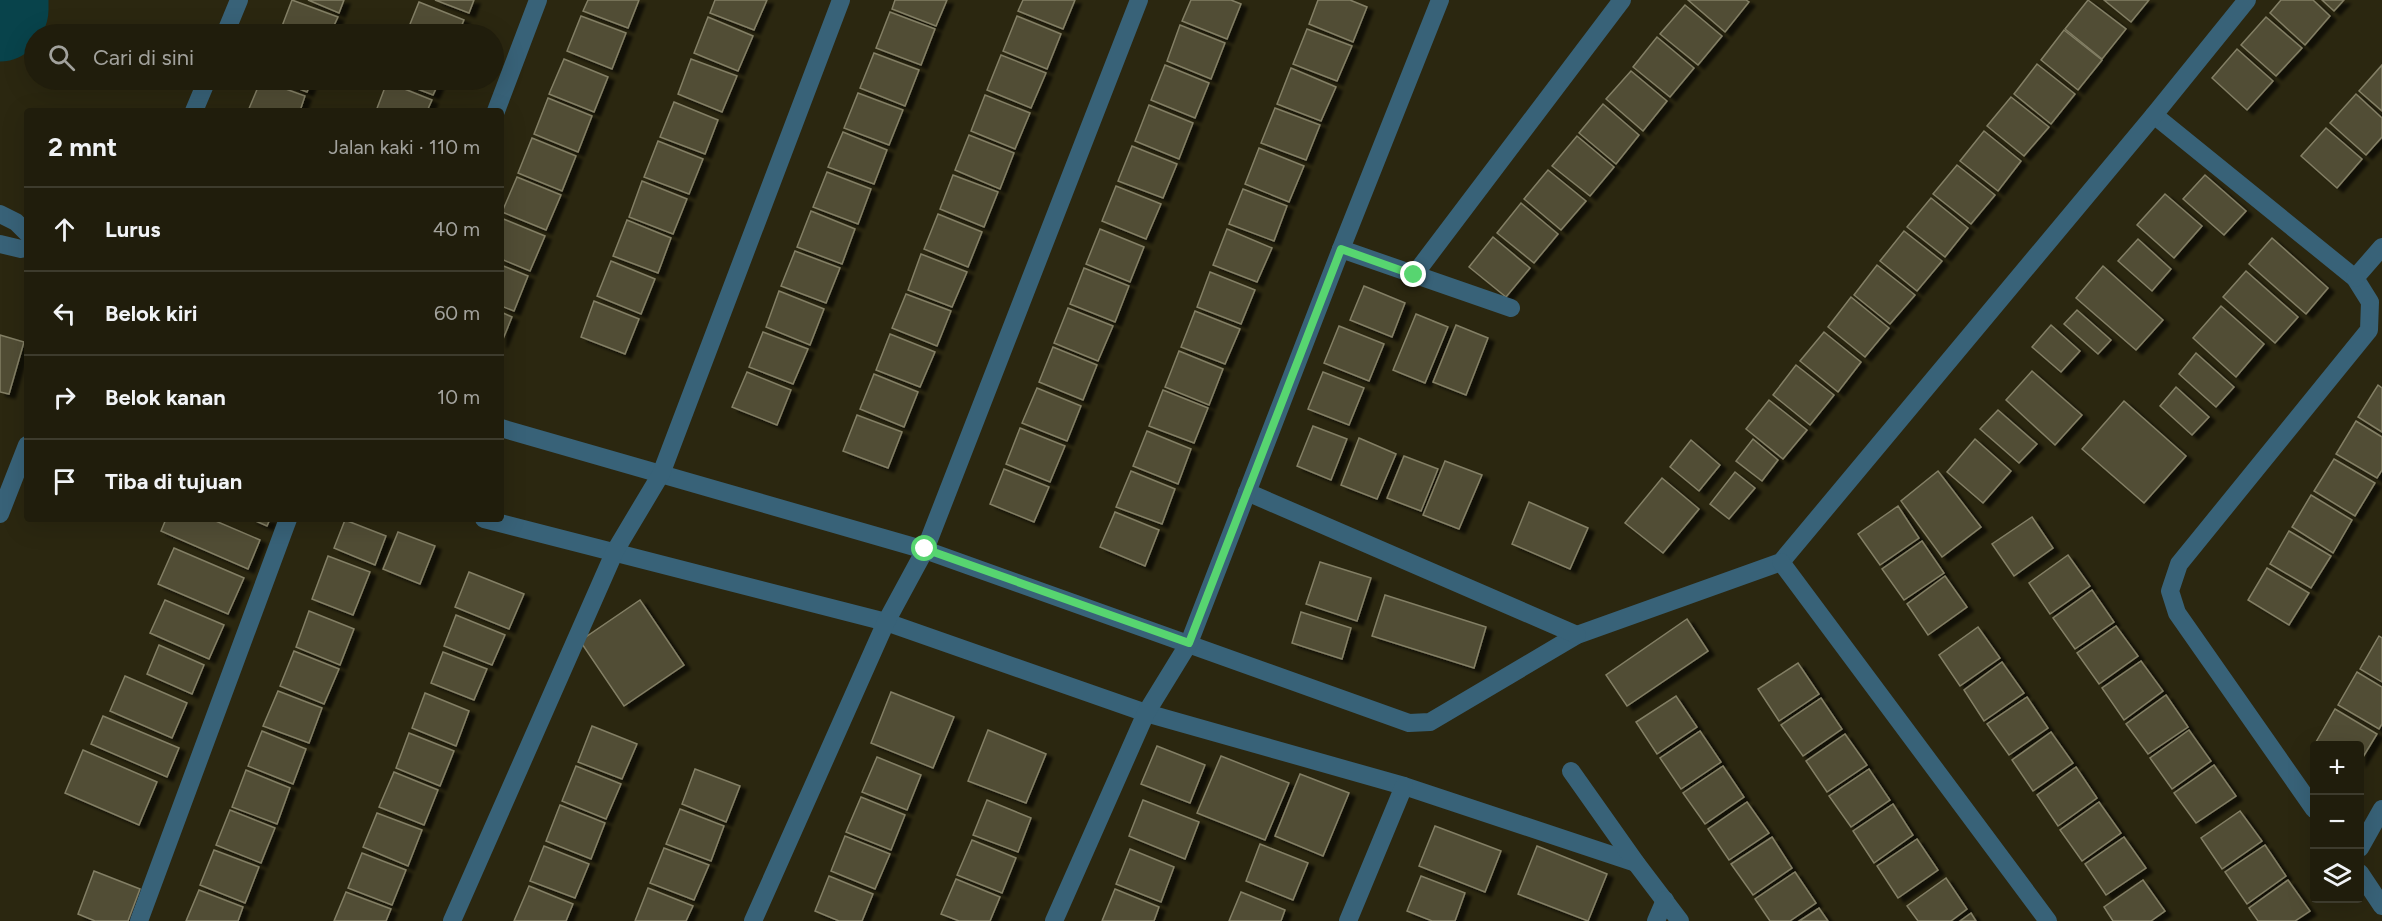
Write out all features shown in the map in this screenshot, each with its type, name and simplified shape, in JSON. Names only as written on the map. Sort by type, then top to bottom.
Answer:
[{"type":"street","points":[[229,24],[239,0]]},
{"type":"street","points":[[504,90],[538,0]]},
{"type":"street","points":[[452,921],[615,551],[661,474],[841,0]]},
{"type":"street","points":[[753,921],[886,622],[925,549],[1139,0]]},
{"type":"street","points":[[1054,921],[1146,713],[1189,643],[1440,0]]},
{"type":"street","points":[[1414,275],[1622,0]]},
{"type":"street","points":[[504,429],[925,549],[1409,723],[1430,722],[1577,635],[1781,561],[2154,115],[2247,0]]},
{"type":"street","points":[[195,108],[203,90]]},
{"type":"street","points":[[497,108],[504,90]]},
{"type":"street","points":[[2154,115],[2355,278],[2370,302],[2369,330],[2179,564],[2170,591],[2176,613],[2310,802]]},
{"type":"street","points":[[0,214],[16,222],[24,230]]},
{"type":"street","points":[[0,244],[24,248]]},
{"type":"street","points":[[2355,278],[2382,247]]},
{"type":"street","points":[[1341,249],[1511,308]]},
{"type":"street","points":[[0,514],[24,452]]},
{"type":"street","points":[[1247,492],[1577,635]]},
{"type":"street","points":[[139,921],[287,522]]},
{"type":"street","points":[[496,522],[886,622],[1146,713],[1404,786],[1636,863]]},
{"type":"street","points":[[1781,561],[2048,921]]},
{"type":"street","points":[[1571,771],[1680,921]]},
{"type":"street","points":[[1348,921],[1404,786]]},
{"type":"street","points":[[2364,841],[2382,809]]},
{"type":"street","points":[[2364,879],[2382,906]]},
{"type":"street","points":[[1656,921],[1665,900]]},
{"type":"building","points":[[292,0],[338,17],[335,24],[283,24]]},
{"type":"building","points":[[308,0],[344,0],[339,13]]},
{"type":"building","points":[[435,0],[474,0],[469,13]]},
{"type":"building","points":[[588,0],[639,0],[628,28],[583,11]]},
{"type":"building","points":[[715,0],[767,0],[754,30],[710,13]]},
{"type":"building","points":[[895,0],[947,0],[936,26],[892,9]]},
{"type":"building","points":[[1023,0],[1075,0],[1063,29],[1018,11]]},
{"type":"building","points":[[1191,0],[1231,0],[1241,4],[1227,39],[1182,21]]},
{"type":"building","points":[[1318,0],[1350,0],[1367,7],[1353,42],[1309,24]]},
{"type":"building","points":[[1688,0],[1746,0],[1749,2],[1725,32]]},
{"type":"building","points":[[2088,0],[2126,29],[2102,59],[2065,29]]},
{"type":"building","points":[[2104,0],[2149,0],[2131,22]]},
{"type":"building","points":[[2281,0],[2313,0],[2330,16],[2305,45],[2270,13]]},
{"type":"building","points":[[2322,0],[2344,0],[2334,11]]},
{"type":"building","points":[[419,2],[464,20],[462,24],[410,24]]},
{"type":"building","points":[[1685,5],[1722,36],[1698,65],[1660,34]]},
{"type":"building","points":[[890,12],[935,29],[921,65],[876,48]]},
{"type":"building","points":[[581,16],[626,33],[612,69],[567,51]]},
{"type":"building","points":[[1017,16],[1061,34],[1047,69],[1003,51]]},
{"type":"building","points":[[708,17],[753,36],[738,71],[694,53]]},
{"type":"building","points":[[2266,17],[2302,48],[2276,76],[2241,45]]},
{"type":"building","points":[[1180,25],[1225,43],[1211,79],[1167,61]]},
{"type":"building","points":[[1307,29],[1352,46],[1337,81],[1293,64]]},
{"type":"building","points":[[2064,30],[2102,60],[2078,90],[2041,60]]},
{"type":"building","points":[[1657,37],[1694,68],[1670,97],[1633,67]]},
{"type":"building","points":[[2237,49],[2273,81],[2247,110],[2212,78]]},
{"type":"building","points":[[874,53],[919,70],[905,106],[860,88]]},
{"type":"building","points":[[1001,55],[1046,73],[1031,108],[987,90]]},
{"type":"building","points":[[564,59],[608,77],[594,112],[549,94]]},
{"type":"building","points":[[691,59],[737,76],[722,112],[678,94]]},
{"type":"building","points":[[2037,64],[2075,94],[2051,124],[2014,94]]},
{"type":"building","points":[[1165,65],[1209,83],[1195,118],[1151,100]]},
{"type":"building","points":[[2382,65],[2382,111],[2359,91]]},
{"type":"building","points":[[1291,68],[1336,87],[1321,121],[1277,104]]},
{"type":"building","points":[[1631,71],[1667,101],[1643,131],[1606,99]]},
{"type":"building","points":[[257,90],[288,90],[305,96],[301,108],[249,108]]},
{"type":"building","points":[[384,90],[407,90],[432,100],[428,108],[377,108]]},
{"type":"building","points":[[420,90],[435,90],[433,95]]},
{"type":"building","points":[[858,93],[903,110],[889,145],[844,128]]},
{"type":"building","points":[[2356,94],[2382,118],[2382,137],[2366,155],[2330,123]]},
{"type":"building","points":[[985,95],[1030,113],[1015,149],[971,131]]},
{"type":"building","points":[[2011,97],[2049,127],[2024,156],[1987,126]]},
{"type":"building","points":[[548,98],[592,116],[578,152],[534,134]]},
{"type":"building","points":[[674,102],[718,120],[705,154],[660,137]]},
{"type":"building","points":[[1603,104],[1639,135],[1616,164],[1579,133]]},
{"type":"building","points":[[1149,105],[1193,123],[1179,159],[1135,141]]},
{"type":"building","points":[[1275,108],[1320,125],[1306,160],[1261,143]]},
{"type":"building","points":[[2326,128],[2362,159],[2337,188],[2301,156]]},
{"type":"building","points":[[1984,131],[2021,161],[1998,191],[1960,161]]},
{"type":"building","points":[[843,132],[887,150],[874,184],[828,167]]},
{"type":"building","points":[[969,135],[1014,153],[1000,189],[955,170]]},
{"type":"building","points":[[1577,136],[1614,167],[1590,196],[1552,166]]},
{"type":"building","points":[[532,138],[576,156],[562,191],[518,173]]},
{"type":"building","points":[[658,141],[703,159],[689,194],[644,177]]},
{"type":"building","points":[[1132,146],[1177,164],[1163,198],[1118,181]]},
{"type":"building","points":[[1259,148],[1304,166],[1289,202],[1245,184]]},
{"type":"building","points":[[1957,165],[1995,195],[1971,224],[1933,194]]},
{"type":"building","points":[[1548,170],[1586,201],[1561,230],[1524,199]]},
{"type":"building","points":[[827,172],[871,189],[858,224],[813,207]]},
{"type":"building","points":[[953,175],[998,192],[984,227],[940,209]]},
{"type":"building","points":[[2205,175],[2246,211],[2224,235],[2183,199]]},
{"type":"building","points":[[517,177],[561,195],[546,230],[504,213],[504,207]]},
{"type":"building","points":[[642,181],[687,199],[673,234],[629,217]]},
{"type":"building","points":[[1116,186],[1161,204],[1146,239],[1102,221]]},
{"type":"building","points":[[1243,189],[1287,206],[1274,241],[1229,224]]},
{"type":"building","points":[[2165,194],[2202,226],[2174,258],[2137,225]]},
{"type":"building","points":[[1931,198],[1968,228],[1945,257],[1907,227]]},
{"type":"building","points":[[1521,203],[1558,234],[1534,263],[1497,233]]},
{"type":"building","points":[[811,211],[855,229],[842,264],[797,247]]},
{"type":"building","points":[[938,214],[982,232],[968,267],[924,249]]},
{"type":"building","points":[[504,219],[545,236],[530,271],[504,260]]},
{"type":"building","points":[[627,220],[671,238],[658,273],[613,256]]},
{"type":"building","points":[[1100,229],[1144,247],[1130,282],[1086,264]]},
{"type":"building","points":[[1227,229],[1272,248],[1257,282],[1213,265]]},
{"type":"building","points":[[1904,231],[1942,261],[1917,291],[1880,261]]},
{"type":"building","points":[[1493,237],[1530,268],[1506,297],[1469,267]]},
{"type":"building","points":[[2272,238],[2328,288],[2306,314],[2249,264]]},
{"type":"building","points":[[2138,239],[2171,269],[2152,291],[2118,261]]},
{"type":"building","points":[[795,251],[840,268],[826,303],[781,286]]},
{"type":"building","points":[[921,254],[967,272],[952,307],[908,290]]},
{"type":"building","points":[[611,261],[655,279],[641,314],[597,296]]},
{"type":"building","points":[[1877,265],[1915,295],[1890,324],[1854,295]]},
{"type":"building","points":[[504,266],[528,276],[514,311],[504,307]]},
{"type":"building","points":[[2103,266],[2163,320],[2136,350],[2076,298]]},
{"type":"building","points":[[1084,268],[1129,286],[1115,322],[1070,304]]},
{"type":"building","points":[[2246,271],[2298,317],[2275,343],[2223,297]]},
{"type":"building","points":[[1210,272],[1255,290],[1241,324],[1197,307]]},
{"type":"building","points":[[1364,286],[1405,303],[1392,337],[1350,320]]},
{"type":"building","points":[[779,291],[824,309],[810,345],[766,327]]},
{"type":"building","points":[[906,294],[951,311],[937,346],[892,328]]},
{"type":"building","points":[[1851,297],[1889,328],[1865,357],[1828,327]]},
{"type":"building","points":[[594,301],[639,319],[625,354],[581,337]]},
{"type":"building","points":[[2221,306],[2264,344],[2236,377],[2193,338]]},
{"type":"building","points":[[1068,308],[1113,326],[1098,361],[1054,343]]},
{"type":"building","points":[[2077,310],[2111,340],[2098,354],[2064,324]]},
{"type":"building","points":[[1195,311],[1240,329],[1225,364],[1181,347]]},
{"type":"building","points":[[504,313],[512,317],[504,337]]},
{"type":"building","points":[[1416,314],[1448,327],[1425,383],[1393,370]]},
{"type":"building","points":[[1456,325],[1488,338],[1466,395],[1433,382]]},
{"type":"building","points":[[2051,325],[2080,351],[2061,372],[2032,347]]},
{"type":"building","points":[[1339,326],[1384,344],[1369,381],[1324,363]]},
{"type":"building","points":[[763,332],[808,349],[793,384],[749,367]]},
{"type":"building","points":[[1824,332],[1861,362],[1838,392],[1800,361]]},
{"type":"building","points":[[890,334],[935,352],[920,387],[876,370]]},
{"type":"building","points":[[0,335],[24,342],[9,394],[0,392]]},
{"type":"building","points":[[1053,347],[1097,365],[1083,400],[1039,382]]},
{"type":"building","points":[[1179,351],[1223,369],[1209,405],[1165,387]]},
{"type":"building","points":[[2196,353],[2234,387],[2216,407],[2179,374]]},
{"type":"building","points":[[1796,365],[1834,395],[1810,425],[1773,395]]},
{"type":"building","points":[[2032,371],[2082,415],[2055,445],[2006,400]]},
{"type":"building","points":[[747,372],[791,390],[777,425],[732,407]]},
{"type":"building","points":[[1323,372],[1364,388],[1349,425],[1308,409]]},
{"type":"building","points":[[874,374],[918,392],[904,427],[860,409]]},
{"type":"building","points":[[2378,385],[2382,388],[2382,432],[2358,417]]},
{"type":"building","points":[[2176,387],[2209,417],[2192,435],[2160,406]]},
{"type":"building","points":[[1037,388],[1081,406],[1067,441],[1022,423]]},
{"type":"building","points":[[1163,390],[1208,408],[1194,443],[1149,426]]},
{"type":"building","points":[[1769,400],[1807,430],[1783,459],[1746,429]]},
{"type":"building","points":[[2124,401],[2186,456],[2144,503],[2082,449]]},
{"type":"building","points":[[1998,410],[2037,444],[2019,463],[1980,429]]},
{"type":"building","points":[[857,415],[902,432],[888,468],[843,451]]},
{"type":"building","points":[[2356,421],[2382,437],[2382,470],[2377,478],[2336,454]]},
{"type":"building","points":[[1313,426],[1347,439],[1331,480],[1297,466]]},
{"type":"building","points":[[1020,428],[1065,446],[1050,482],[1006,464]]},
{"type":"building","points":[[1147,431],[1191,449],[1178,484],[1133,466]]},
{"type":"building","points":[[1359,438],[1396,454],[1377,499],[1341,485]]},
{"type":"building","points":[[1753,439],[1778,460],[1762,481],[1736,461]]},
{"type":"building","points":[[1975,439],[2011,471],[1983,503],[1947,472]]},
{"type":"building","points":[[1691,440],[1720,465],[1699,491],[1670,467]]},
{"type":"building","points":[[1404,456],[1438,469],[1421,511],[1387,498]]},
{"type":"building","points":[[2334,459],[2375,483],[2355,516],[2314,491]]},
{"type":"building","points":[[1445,461],[1482,475],[1459,529],[1423,515]]},
{"type":"building","points":[[1004,469],[1049,487],[1034,522],[990,504]]},
{"type":"building","points":[[1131,471],[1175,489],[1162,524],[1116,507]]},
{"type":"building","points":[[1938,471],[1981,527],[1942,557],[1901,501]]},
{"type":"building","points":[[1735,472],[1755,488],[1729,519],[1710,504]]},
{"type":"building","points":[[1662,478],[1699,509],[1663,553],[1625,523]]},
{"type":"building","points":[[2311,495],[2352,520],[2333,553],[2292,527]]},
{"type":"building","points":[[1529,502],[1588,528],[1570,569],[1512,544]]},
{"type":"building","points":[[1898,506],[1919,538],[1880,565],[1858,534]]},
{"type":"building","points":[[1115,512],[1159,530],[1145,566],[1100,547]]},
{"type":"building","points":[[2032,517],[2053,548],[2014,576],[1992,544]]},
{"type":"building","points":[[165,522],[218,522],[260,540],[248,569],[161,531]]},
{"type":"building","points":[[344,522],[350,522],[386,536],[375,565],[334,548]]},
{"type":"building","points":[[2289,531],[2331,556],[2311,588],[2270,564]]},
{"type":"building","points":[[398,532],[435,546],[420,584],[383,569]]},
{"type":"building","points":[[1922,541],[1944,573],[1904,600],[1882,569]]},
{"type":"building","points":[[174,548],[244,578],[228,614],[158,584]]},
{"type":"building","points":[[2068,555],[2090,586],[2050,614],[2029,583]]},
{"type":"building","points":[[328,556],[370,572],[353,615],[312,599]]},
{"type":"building","points":[[1320,562],[1371,578],[1357,621],[1306,604]]},
{"type":"building","points":[[2267,568],[2309,593],[2289,625],[2248,600]]},
{"type":"building","points":[[469,572],[524,594],[509,629],[455,607]]},
{"type":"building","points":[[1945,576],[1967,607],[1928,635],[1907,604]]},
{"type":"building","points":[[2092,590],[2114,622],[2075,649],[2053,618]]},
{"type":"building","points":[[1385,595],[1486,627],[1474,668],[1372,636]]},
{"type":"building","points":[[165,600],[224,625],[209,659],[150,633]]},
{"type":"building","points":[[640,600],[684,665],[624,706],[580,641]]},
{"type":"building","points":[[309,611],[354,629],[340,665],[296,647]]},
{"type":"building","points":[[1301,612],[1351,628],[1342,659],[1292,643]]},
{"type":"building","points":[[456,615],[505,635],[492,665],[444,646]]},
{"type":"building","points":[[1687,619],[1708,651],[1627,706],[1606,675]]},
{"type":"building","points":[[2116,626],[2138,656],[2099,684],[2077,653]]},
{"type":"building","points":[[1978,627],[2000,658],[1960,686],[1939,655]]},
{"type":"building","points":[[2379,636],[2382,638],[2382,682],[2360,669]]},
{"type":"building","points":[[159,645],[204,665],[192,694],[147,674]]},
{"type":"building","points":[[294,651],[339,669],[324,704],[280,686]]},
{"type":"building","points":[[443,652],[487,669],[474,700],[431,683]]},
{"type":"building","points":[[2141,661],[2163,691],[2124,720],[2102,688]]},
{"type":"building","points":[[2002,662],[2024,693],[1984,721],[1964,690]]},
{"type":"building","points":[[1798,663],[1819,694],[1779,721],[1758,689]]},
{"type":"building","points":[[2357,672],[2382,687],[2382,724],[2379,729],[2338,705]]},
{"type":"building","points":[[125,676],[187,703],[172,738],[110,711]]},
{"type":"building","points":[[278,691],[322,708],[309,743],[263,726]]},
{"type":"building","points":[[891,692],[954,717],[933,768],[871,743]]},
{"type":"building","points":[[425,693],[469,711],[456,746],[412,728]]},
{"type":"building","points":[[2166,695],[2188,727],[2148,754],[2126,724]]},
{"type":"building","points":[[1676,696],[1697,727],[1657,754],[1636,722]]},
{"type":"building","points":[[2027,697],[2048,728],[2009,755],[1987,724]]},
{"type":"building","points":[[1821,698],[1842,729],[1803,756],[1781,725]]},
{"type":"building","points":[[2335,709],[2377,734],[2364,755],[2364,741],[2317,741]]},
{"type":"building","points":[[103,716],[179,748],[167,777],[91,744]]},
{"type":"building","points":[[592,726],[637,744],[622,779],[578,762]]},
{"type":"building","points":[[988,730],[1046,754],[1026,803],[968,781]]},
{"type":"building","points":[[2189,730],[2211,761],[2172,789],[2150,758]]},
{"type":"building","points":[[262,731],[306,749],[293,784],[248,766]]},
{"type":"building","points":[[1700,731],[1721,762],[1681,789],[1660,758]]},
{"type":"building","points":[[2051,732],[2073,763],[2033,791],[2012,760]]},
{"type":"building","points":[[409,733],[454,751],[440,786],[396,768]]},
{"type":"building","points":[[1845,734],[1867,765],[1827,792],[1806,761]]},
{"type":"building","points":[[1157,746],[1205,765],[1190,803],[1141,784]]},
{"type":"building","points":[[83,750],[157,782],[139,825],[65,793]]},
{"type":"building","points":[[1221,756],[1289,783],[1265,840],[1197,813]]},
{"type":"building","points":[[877,757],[921,775],[907,810],[862,792]]},
{"type":"building","points":[[2214,765],[2236,796],[2196,823],[2174,793]]},
{"type":"building","points":[[576,766],[621,784],[606,819],[562,801]]},
{"type":"building","points":[[1723,766],[1744,797],[1705,824],[1683,793]]},
{"type":"building","points":[[2076,767],[2097,798],[2058,826],[2037,795]]},
{"type":"building","points":[[695,769],[740,786],[726,822],[682,804]]},
{"type":"building","points":[[1869,769],[1890,800],[1851,827],[1829,796]]},
{"type":"building","points":[[246,770],[290,788],[277,824],[232,807]]},
{"type":"building","points":[[394,772],[438,790],[424,825],[379,807]]},
{"type":"building","points":[[1300,774],[1349,793],[1323,856],[1275,836]]},
{"type":"building","points":[[861,797],[905,815],[891,850],[846,832]]},
{"type":"building","points":[[987,800],[1031,818],[1018,852],[973,835]]},
{"type":"building","points":[[1143,800],[1199,822],[1185,859],[1129,836]]},
{"type":"building","points":[[1747,802],[1769,833],[1729,860],[1708,829]]},
{"type":"building","points":[[2099,802],[2121,833],[2082,861],[2060,830]]},
{"type":"building","points":[[1893,804],[1913,835],[1874,863],[1853,831]]},
{"type":"building","points":[[560,805],[605,823],[591,859],[546,841]]},
{"type":"building","points":[[680,809],[724,826],[711,861],[666,844]]},
{"type":"building","points":[[230,810],[275,828],[261,863],[216,845]]},
{"type":"building","points":[[2240,811],[2262,841],[2222,869],[2201,838]]},
{"type":"building","points":[[377,813],[422,830],[408,866],[363,847]]},
{"type":"building","points":[[1435,826],[1501,851],[1485,892],[1419,866]]},
{"type":"building","points":[[845,836],[890,854],[875,889],[831,871]]},
{"type":"building","points":[[1772,837],[1792,868],[1753,895],[1731,864]]},
{"type":"building","points":[[2124,837],[2146,868],[2106,895],[2085,864]]},
{"type":"building","points":[[1917,839],[1938,870],[1898,898],[1877,866]]},
{"type":"building","points":[[972,840],[1016,858],[1002,893],[957,875]]},
{"type":"building","points":[[1260,844],[1308,863],[1293,900],[1246,881]]},
{"type":"building","points":[[2265,845],[2286,876],[2247,904],[2225,872]]},
{"type":"building","points":[[544,846],[589,864],[575,898],[530,881]]},
{"type":"building","points":[[1537,846],[1607,874],[1588,921],[1518,894]]},
{"type":"building","points":[[664,848],[709,865],[694,900],[650,883]]},
{"type":"building","points":[[1130,849],[1174,867],[1161,902],[1116,884]]},
{"type":"building","points":[[214,850],[259,867],[245,903],[200,885]]},
{"type":"building","points":[[362,853],[406,870],[392,905],[348,888]]},
{"type":"building","points":[[94,871],[140,889],[128,921],[95,921],[78,914]]},
{"type":"building","points":[[1795,872],[1816,903],[1790,921],[1770,921],[1755,899]]},
{"type":"building","points":[[829,876],[873,894],[862,921],[839,921],[815,911]]},
{"type":"building","points":[[1421,876],[1465,893],[1455,921],[1432,921],[1407,911]]},
{"type":"building","points":[[1946,878],[1967,909],[1951,921],[1918,921],[1907,906]]},
{"type":"building","points":[[956,879],[1000,897],[990,921],[959,921],[941,914]]},
{"type":"building","points":[[2143,880],[2165,911],[2151,921],[2113,921],[2104,907]]},
{"type":"building","points":[[2288,880],[2310,911],[2295,921],[2258,921],[2249,908]]},
{"type":"building","points":[[529,886],[573,904],[566,921],[514,921]]},
{"type":"building","points":[[648,888],[693,906],[686,921],[635,921]]},
{"type":"building","points":[[1115,889],[1159,907],[1154,921],[1102,921]]},
{"type":"building","points":[[199,890],[243,907],[238,921],[186,921]]},
{"type":"building","points":[[346,892],[391,909],[386,921],[334,921]]},
{"type":"building","points":[[1241,892],[1285,910],[1281,921],[1229,921]]},
{"type":"building","points":[[1819,908],[1828,921],[1799,921]]},
{"type":"building","points":[[1971,913],[1976,921],[1960,921]]},
{"type":"waterway","points":[[0,18],[5,10],[5,0]]},
{"type":"route","points":[[925,549],[1189,643],[1341,249],[1414,275]]}]
